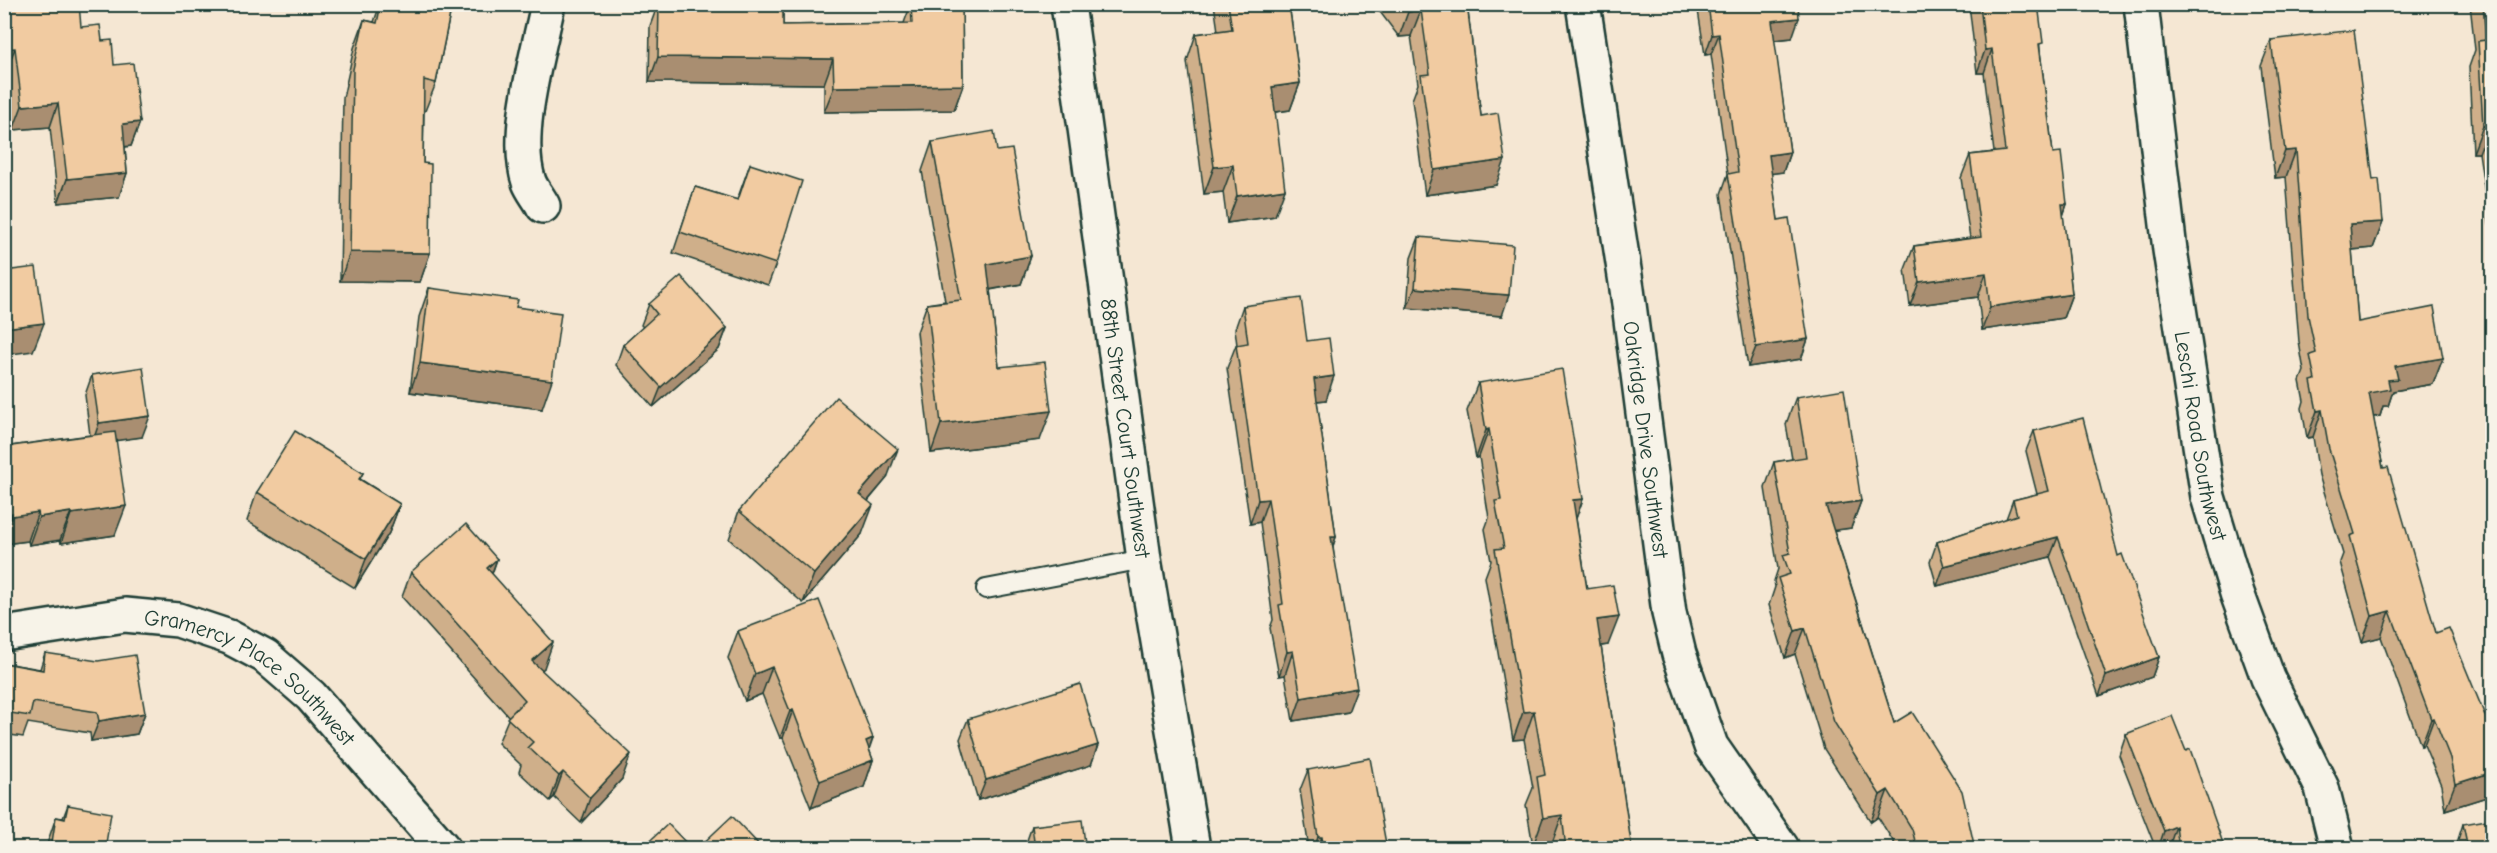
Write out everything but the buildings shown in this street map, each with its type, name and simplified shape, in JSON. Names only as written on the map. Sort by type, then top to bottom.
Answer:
[{"type":"street","points":[[543,206],[530,183],[523,152],[526,118],[548,4]]},
{"type":"street","name":"88th Street Court Southwest","points":[[1068,4],[1144,559],[1193,849]]},
{"type":"street","name":"Oakridge Drive Southwest","points":[[1583,4],[1628,301],[1669,613],[1679,654],[1711,747],[1782,849]]},
{"type":"street","name":"Leschi Road Southwest","points":[[2141,4],[2170,250],[2208,497],[2237,593],[2268,678],[2322,788],[2337,849]]},
{"type":"street","name":"Gramercy Place Southwest","points":[[4,634],[125,615],[178,621],[229,637],[265,657],[311,696],[443,849]]},
{"type":"lane","points":[[986,589],[1144,559]]}]
